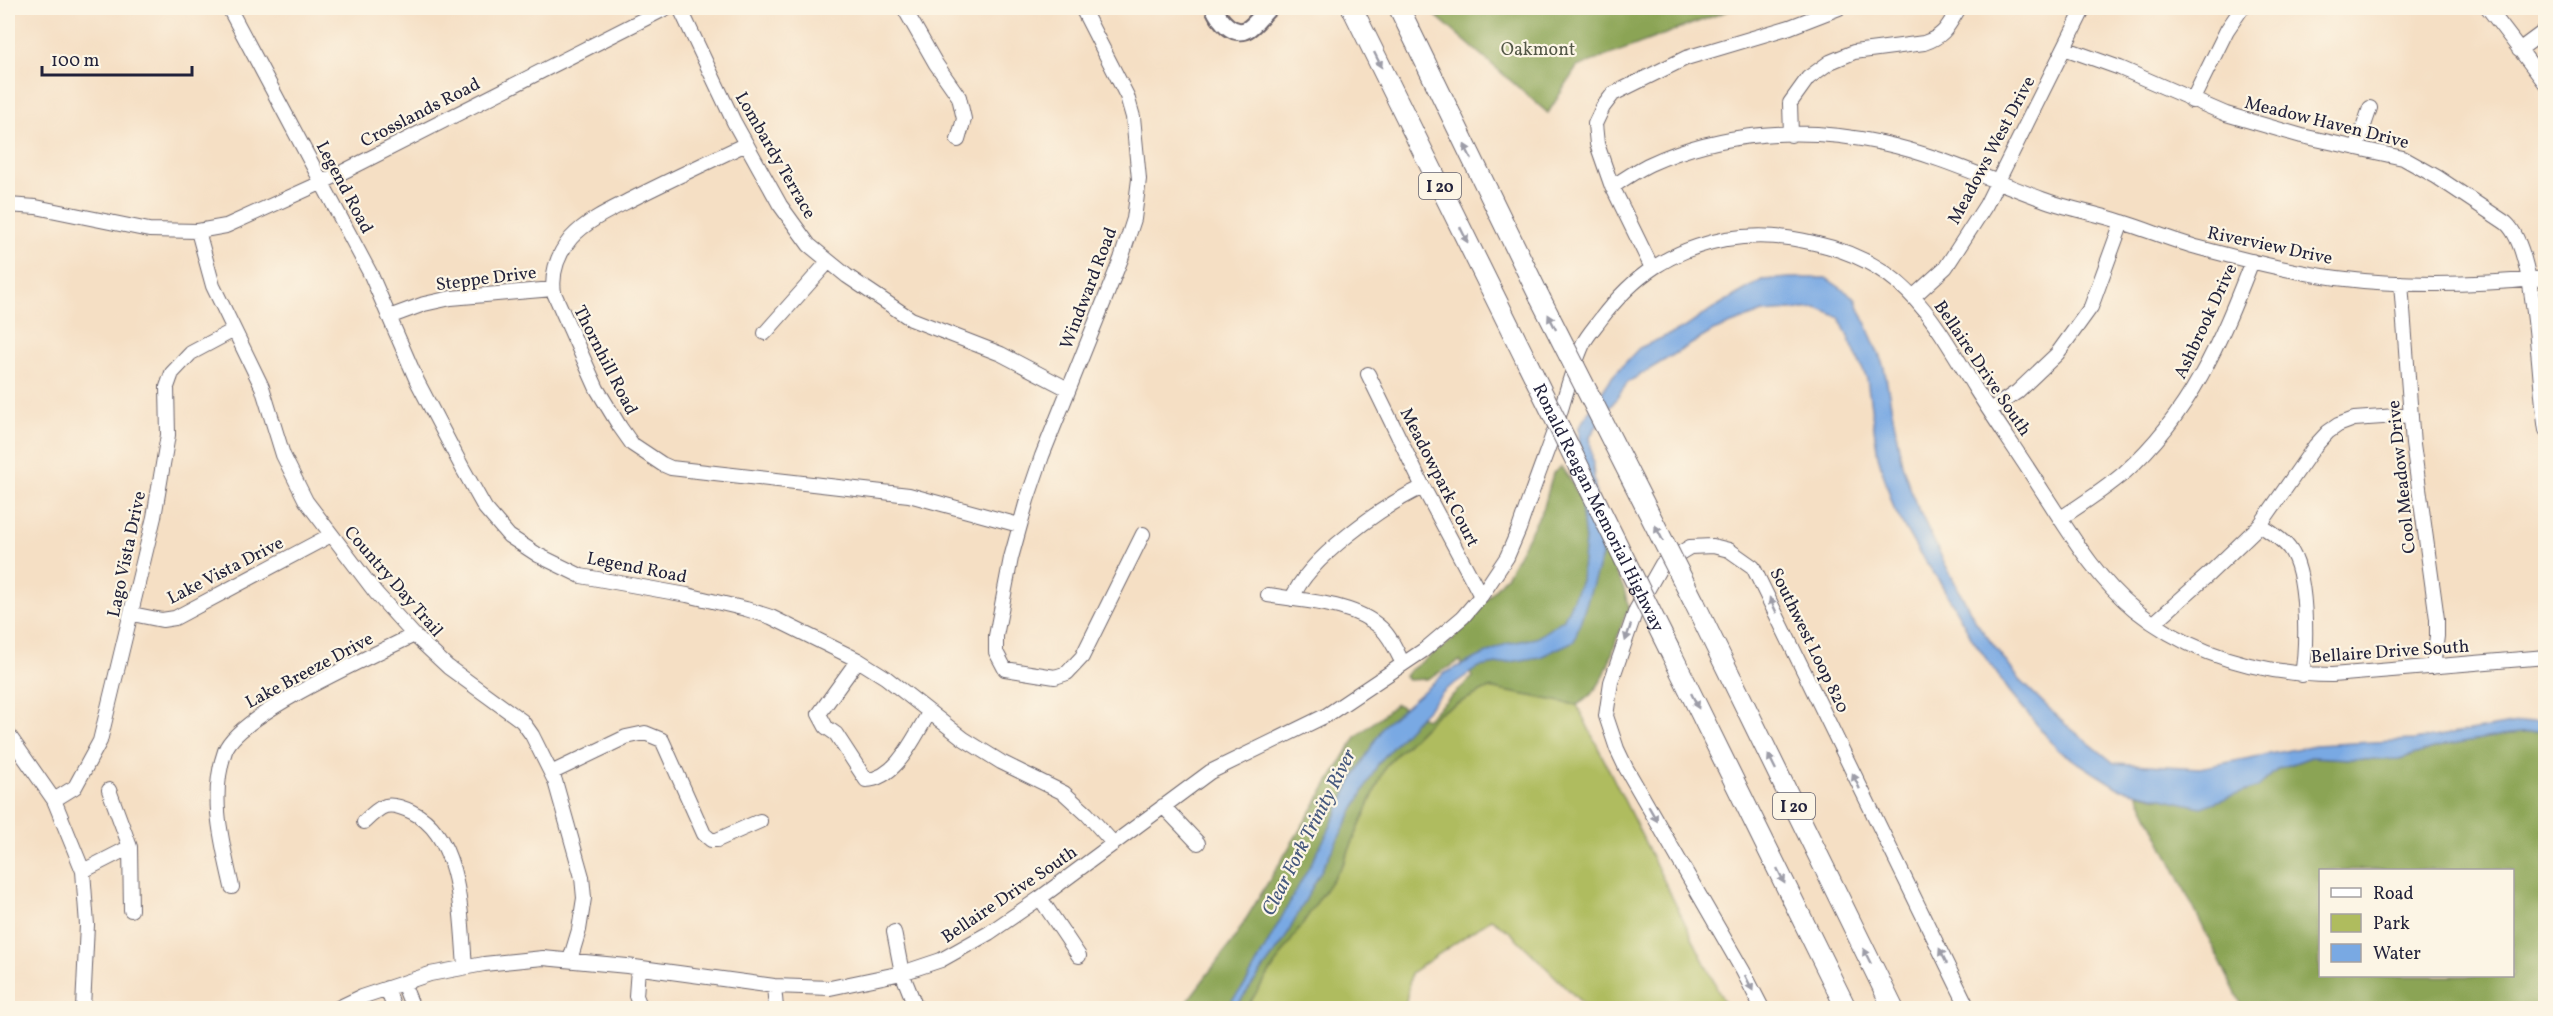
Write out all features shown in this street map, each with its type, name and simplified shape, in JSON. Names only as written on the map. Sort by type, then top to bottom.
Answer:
[{"type":"highway","name":"Ronald Reagan Memorial Highway","points":[[1352,8],[1846,1008]]},
{"type":"highway","name":"I 20","points":[[1399,8],[1540,298],[1695,604],[1893,1008]]},
{"type":"main road","points":[[1214,8],[1224,23],[1236,30],[1249,28],[1269,8]]},
{"type":"street","name":"Legend Road","points":[[230,8],[371,275],[417,381],[484,508],[509,536],[538,555],[581,576],[746,609],[771,617],[858,660],[885,677],[929,713],[1001,762],[1064,793],[1113,843]]},
{"type":"street","name":"Crosslands Road","points":[[8,205],[36,207],[149,230],[198,231],[226,226],[322,182],[666,8]]},
{"type":"street","name":"Lombardy Terrace","points":[[680,8],[734,122],[780,205],[809,245],[828,262],[911,319],[1001,354],[1068,389]]},
{"type":"street","points":[[904,8],[936,64],[959,97],[964,119],[958,140]]},
{"type":"street","name":"Windward Road","points":[[1082,8],[1127,96],[1133,117],[1139,179],[1134,219],[1121,259],[1042,456],[1019,525],[996,636],[996,652],[1005,669],[1055,678],[1067,673],[1082,657],[1143,534]]},
{"type":"street","points":[[1652,268],[1612,187],[1597,144],[1595,124],[1603,107],[1613,94],[1686,58],[1790,27],[1839,8]]},
{"type":"street","points":[[1791,135],[1790,103],[1796,92],[1815,73],[1830,62],[1854,52],[1902,47],[1935,40],[1944,34],[1954,8]]},
{"type":"street","name":"Meadows West Drive","points":[[1913,297],[1946,267],[1986,205],[2084,8]]},
{"type":"street","points":[[2193,101],[2228,30],[2242,8]]},
{"type":"street","points":[[2488,8],[2546,84]]},
{"type":"street","points":[[2519,50],[2546,30]]},
{"type":"street","name":"Meadow Haven Drive","points":[[2064,48],[2120,68],[2226,114],[2302,136],[2356,146],[2412,162],[2506,223],[2514,230],[2520,241],[2529,279],[2546,430]]},
{"type":"street","points":[[2356,146],[2370,108]]},
{"type":"street","name":"Riverview Drive","points":[[1612,187],[1648,165],[1722,140],[1743,136],[1843,136],[1884,143],[1935,158],[2046,201],[2122,222],[2196,247],[2252,261],[2339,278],[2401,283],[2492,283],[2546,278]]},
{"type":"street","points":[[553,289],[552,280],[560,256],[572,238],[587,224],[746,144]]},
{"type":"street","points":[[1990,410],[2017,392],[2057,354],[2091,307],[2122,222]]},
{"type":"street","name":"Country Day Trail","points":[[198,231],[213,286],[262,387],[283,455],[306,501],[376,593],[414,635],[448,667],[522,721],[532,735],[551,773],[575,848],[584,898],[579,930],[570,960]]},
{"type":"street","name":"Bellaire Drive South","points":[[338,1008],[361,997],[430,974],[465,967],[543,958],[774,986],[830,988],[902,973],[941,960],[989,933],[1040,898],[1216,768],[1327,715],[1442,636],[1481,596],[1507,557],[1519,530],[1584,342],[1623,292],[1652,268],[1683,250],[1734,238],[1775,237],[1842,249],[1878,266],[1913,297],[1934,321],[1990,410],[2100,574],[2133,608],[2154,623],[2214,656],[2265,670],[2302,675],[2332,675],[2546,657]]},
{"type":"street","name":"Ashbrook Drive","points":[[2061,518],[2125,473],[2163,434],[2203,377],[2252,261]]},
{"type":"street","points":[[765,333],[828,262]]},
{"type":"street","name":"Cool Meadow Drive","points":[[2401,283],[2423,532],[2436,619],[2437,636],[2433,667]]},
{"type":"street","name":"Steppe Drive","points":[[389,317],[424,304],[451,298],[553,289]]},
{"type":"street","name":"Thornhill Road","points":[[553,289],[597,389],[620,427],[632,444],[662,464],[671,468],[909,495],[1019,525]]},
{"type":"street","name":"Lago Vista Drive","points":[[54,800],[75,787],[100,741],[154,517],[168,435],[167,387],[177,365],[191,353],[234,330]]},
{"type":"street","name":"Meadowpark Court","points":[[1368,374],[1422,488],[1481,596]]},
{"type":"street","points":[[2154,623],[2210,574],[2260,525],[2315,446],[2338,425],[2354,419],[2411,414]]},
{"type":"street","points":[[1292,599],[1306,574],[1365,521],[1422,488]]},
{"type":"street","points":[[2260,525],[2278,537],[2294,557],[2307,622],[2302,675]]},
{"type":"street","name":"Lake Vista Drive","points":[[132,614],[162,620],[175,618],[331,535]]},
{"type":"street","name":"Southwest Loop 820","points":[[1762,1008],[1626,768],[1606,716],[1611,682],[1636,610],[1662,564],[1690,547],[1713,546],[1729,550],[1753,567],[1968,1008]]},
{"type":"street","points":[[1268,595],[1354,611],[1368,617],[1382,629],[1403,664]]},
{"type":"street","name":"Lake Breeze Drive","points":[[232,887],[221,838],[217,797],[226,749],[238,732],[268,710],[414,635]]},
{"type":"street","points":[[858,660],[821,708],[819,714],[826,727],[836,734],[866,780],[884,774],[897,762],[929,713]]},
{"type":"street","points":[[551,773],[626,737],[645,733],[662,740],[704,834],[711,840],[717,840],[760,821]]},
{"type":"street","points":[[8,734],[54,800],[83,871],[87,925],[83,1008]]},
{"type":"street","points":[[109,790],[130,847],[131,910]]},
{"type":"street","points":[[364,822],[381,806],[393,804],[424,818],[438,837],[455,875],[465,967]]},
{"type":"street","points":[[1163,806],[1198,843]]},
{"type":"street","points":[[83,871],[130,847]]},
{"type":"street","points":[[1040,898],[1079,956]]},
{"type":"street","points":[[894,932],[902,973],[916,1008]]},
{"type":"street","points":[[638,968],[636,996],[641,1008]]},
{"type":"street","points":[[403,983],[413,1008]]},
{"type":"street","points":[[774,986],[776,1008]]},
{"type":"street","points":[[387,988],[394,1008]]},
{"type":"green space","name":"Oakmont","points":[[1427,8],[1735,8],[1577,67],[1548,113]]},
{"type":"green space","points":[[1561,467],[1571,481],[1624,589],[1629,608],[1605,674],[1598,686],[1577,705],[1489,688],[1438,713],[1386,765],[1344,862],[1246,1008],[1182,1008],[1232,942],[1356,737],[1396,704],[1426,719],[1473,677],[1460,661],[1427,679],[1408,680],[1405,676],[1451,641],[1507,575],[1544,507],[1553,473]]},
{"type":"green space","points":[[1489,688],[1577,705],[1727,1008],[1587,1008],[1510,932],[1491,919],[1411,973],[1405,1008],[1233,1008],[1344,862],[1386,765],[1438,713]]},
{"type":"green space","points":[[2545,731],[2545,1008],[2243,1008],[2137,793],[2158,798],[2258,787],[2278,769],[2311,757],[2399,759],[2446,745],[2509,734]]},
{"type":"water","points":[[1826,278],[1855,298],[1884,367],[1902,464],[1915,502],[1976,622],[2019,679],[2065,724],[2114,763],[2200,768],[2315,745],[2414,740],[2536,720],[2545,720],[2545,731],[2509,734],[2446,745],[2399,759],[2311,757],[2278,769],[2258,787],[2201,807],[2118,788],[2058,750],[2010,692],[1973,640],[1940,582],[1917,549],[1894,509],[1878,456],[1867,379],[1839,317],[1817,308],[1763,312],[1713,331],[1628,382],[1590,436],[1602,556],[1574,641],[1540,657],[1479,667],[1445,690],[1378,764],[1283,942],[1235,1008],[1225,1008],[1245,985],[1328,832],[1352,780],[1384,725],[1445,673],[1506,644],[1536,638],[1564,619],[1581,581],[1585,540],[1580,496],[1579,427],[1612,377],[1639,348],[1686,327],[1762,280]]},
{"type":"water label","name":"Clear Fork Trinity River","points":[[1308,832]]}]
